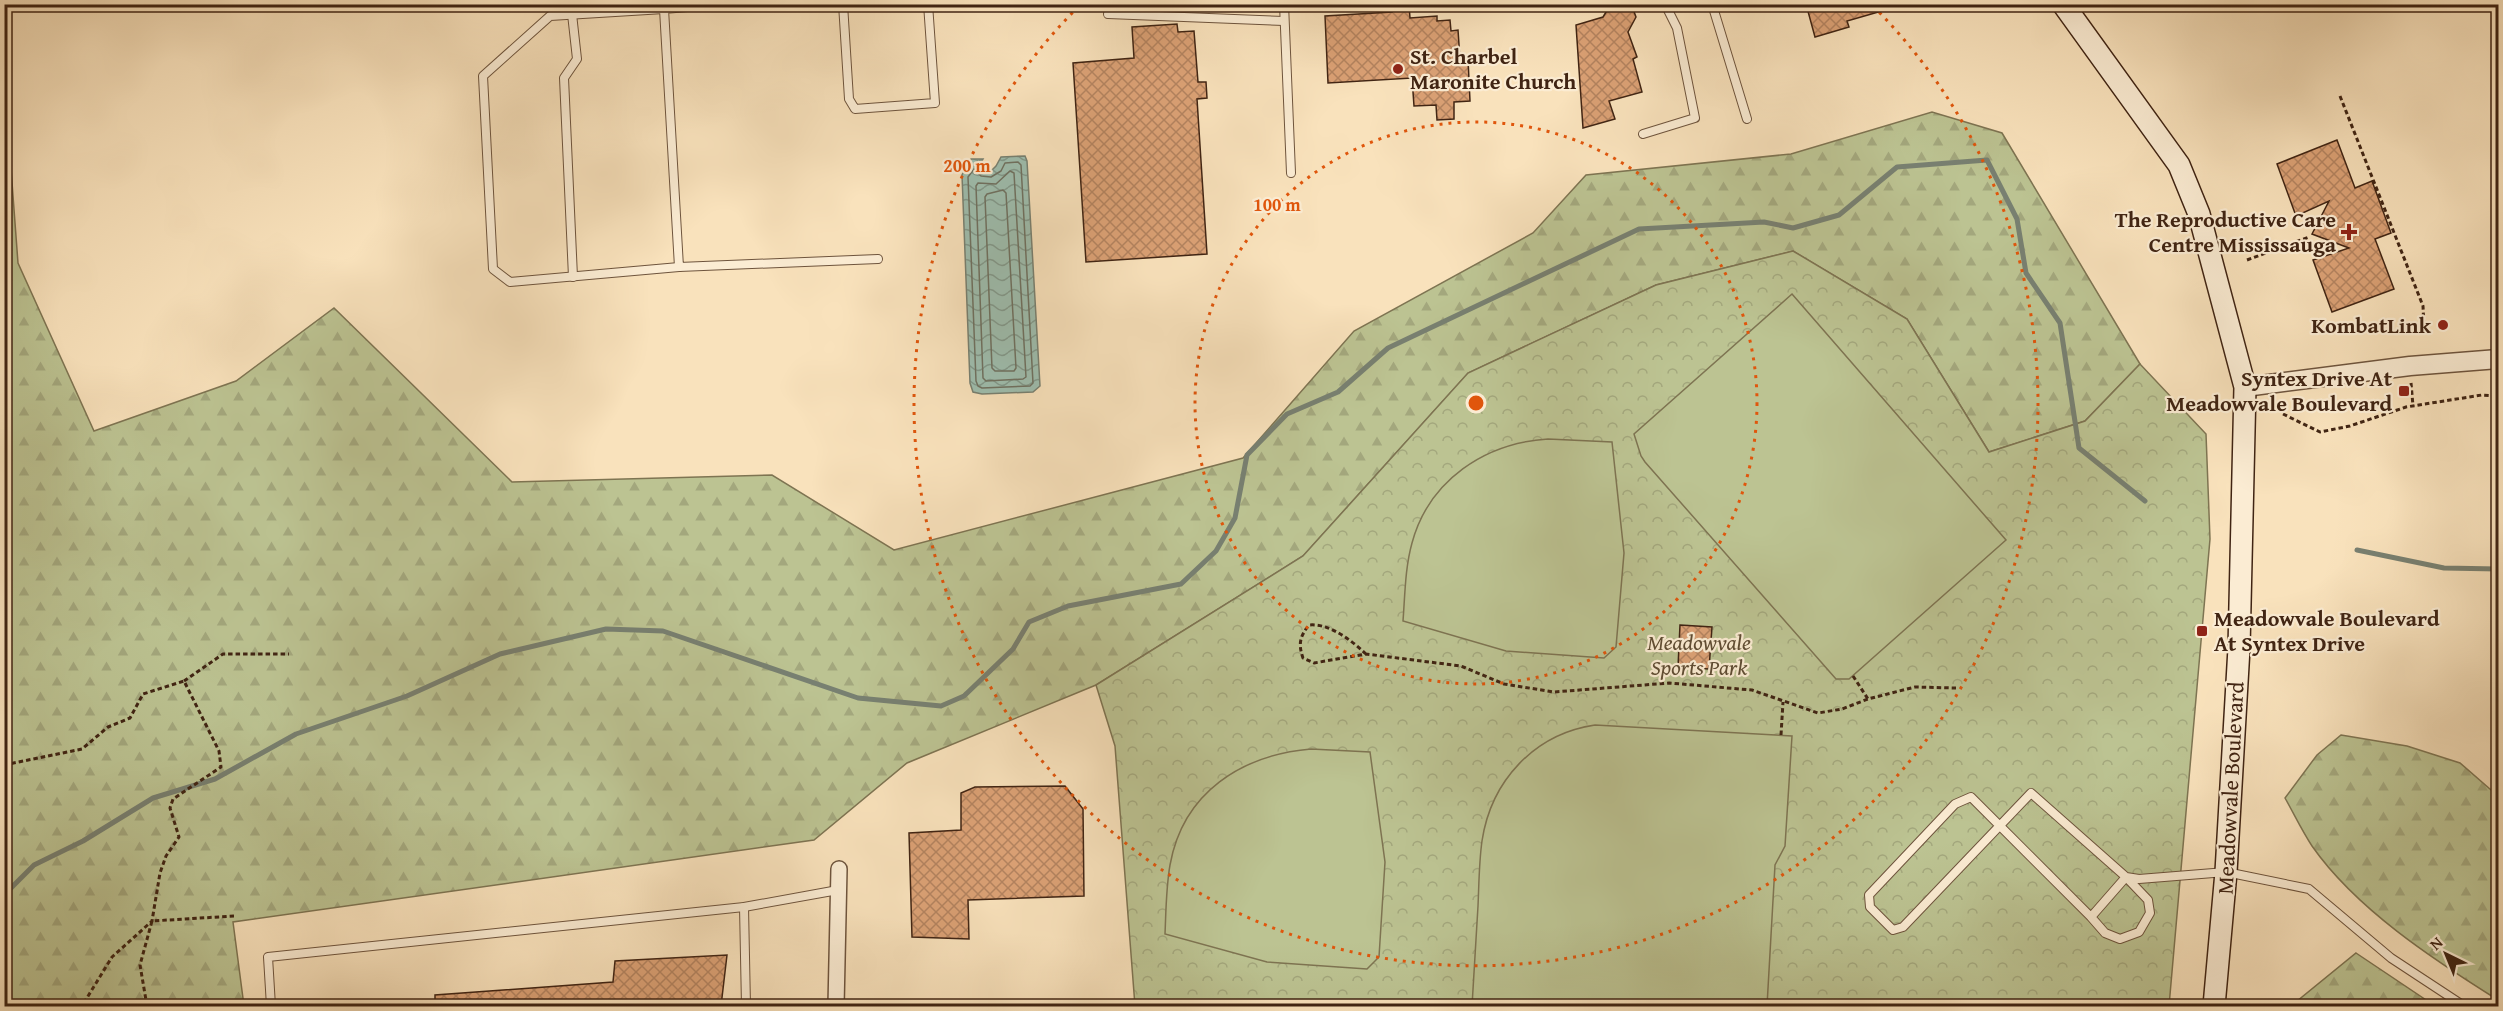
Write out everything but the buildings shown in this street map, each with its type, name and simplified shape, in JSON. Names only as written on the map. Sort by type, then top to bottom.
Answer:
[{"type":"main road","name":"Meadowvale Boulevard","points":[[2063,4],[2179,165],[2199,214],[2245,387],[2239,648],[2226,872],[2214,1006]]},
{"type":"street","points":[[2245,387],[2410,366],[2499,359]]},
{"type":"street","points":[[836,1006],[839,869]]},
{"type":"lane","points":[[722,4],[550,16],[483,76],[493,269],[510,282],[679,267],[878,259]]},
{"type":"lane","points":[[843,4],[849,99],[855,109],[935,103],[928,4]]},
{"type":"lane","points":[[1284,4],[1291,173]]},
{"type":"lane","points":[[1643,134],[1695,118],[1677,28],[1665,4]]},
{"type":"lane","points":[[1712,4],[1747,119]]},
{"type":"lane","points":[[664,9],[679,267]]},
{"type":"lane","points":[[572,14],[577,59],[564,78],[573,278]]},
{"type":"lane","points":[[1108,14],[1284,21]]},
{"type":"lane","points":[[1999,826],[1903,927],[1893,930],[1870,907],[1869,895],[1955,804],[1971,797],[1999,826],[2091,917],[2105,933],[2120,939],[2139,932],[2150,913],[2148,900],[2126,877],[2031,792],[1999,826]]},
{"type":"lane","points":[[2126,877],[2139,879],[2226,872],[2309,889],[2391,958],[2464,1006]]},
{"type":"lane","points":[[2091,917],[2126,877]]},
{"type":"lane","points":[[271,1006],[268,957],[744,907],[838,890]]},
{"type":"lane","points":[[744,907],[746,1006]]},
{"type":"path","points":[[2340,96],[2423,306],[2424,329]]},
{"type":"path","points":[[2247,260],[2309,237]]},
{"type":"path","points":[[2283,414],[2320,432],[2350,426],[2406,407],[2482,395],[2499,396]]},
{"type":"path","points":[[1366,654],[1352,641],[1318,624],[1309,625],[1302,634],[1299,647],[1303,658],[1314,663],[1366,654],[1461,666],[1504,684],[1554,692],[1669,683],[1752,690],[1818,713],[1842,709],[1868,699],[1914,687],[1956,688]]},
{"type":"path","points":[[4,765],[82,749],[108,727],[130,718],[144,694],[184,681],[223,654],[289,654]]},
{"type":"path","points":[[1853,676],[1868,699]]},
{"type":"path","points":[[147,1006],[140,965],[152,921],[160,873],[166,856],[178,837],[170,808],[173,799],[221,767],[219,751],[184,681]]},
{"type":"path","points":[[1781,735],[1783,702]]},
{"type":"path","points":[[82,1006],[112,957],[152,921],[234,916]]},
{"type":"green space","points":[[4,75],[18,263],[94,431],[236,381],[334,308],[512,482],[772,475],[894,550],[1243,458],[1354,331],[1533,233],[1586,175],[1791,154],[1932,112],[2002,133],[2140,364],[2085,421],[1989,452],[1907,319],[1793,251],[1656,285],[1468,373],[1303,556],[1096,685],[907,763],[814,840],[233,922],[244,1006],[5,1006]]},
{"type":"green space","name":"Meadowvale Sports Park","points":[[1793,251],[1907,319],[1989,452],[2085,421],[2140,364],[2206,434],[2210,539],[2169,1006],[1135,1006],[1115,746],[1096,685],[1303,556],[1468,373],[1656,285]]},
{"type":"green space","points":[[1792,294],[2006,540],[1849,679],[1836,679],[1645,462],[1634,434]]},
{"type":"green space","points":[[1548,439],[1612,442],[1624,553],[1616,647],[1604,658],[1506,651],[1403,621],[1412,543],[1420,521],[1446,483],[1482,457],[1525,442]]},
{"type":"green space","points":[[1595,725],[1792,736],[1785,846],[1775,865],[1767,1006],[1472,1006],[1481,849],[1487,819],[1495,799],[1519,764],[1535,750],[1553,738]]},
{"type":"green space","points":[[2341,735],[2407,746],[2460,763],[2498,796],[2498,1000],[2448,968],[2373,912],[2330,869],[2312,846],[2285,798],[2317,755]]},
{"type":"green space","points":[[1311,749],[1370,752],[1385,862],[1379,957],[1367,969],[1267,962],[1165,934],[1170,865],[1177,839],[1188,817],[1202,798],[1239,769],[1262,759]]},
{"type":"green space","points":[[2356,953],[2435,1006],[2291,1006]]},
{"type":"water","points":[[1025,156],[1040,386],[1033,392],[982,394],[973,392],[970,383],[962,175],[971,159],[983,159],[980,164],[984,170],[990,172],[1001,157]]},
{"type":"waterway","points":[[4,895],[34,865],[83,841],[153,798],[215,779],[296,734],[407,696],[500,654],[606,629],[663,631],[858,698],[941,706],[964,696],[1013,649],[1029,622],[1068,606],[1181,584],[1216,551],[1235,518],[1247,455],[1287,414],[1338,392],[1388,348],[1639,229],[1764,222],[1793,228],[1839,215],[1897,167],[1987,160],[2017,219],[2026,273],[2060,323],[2079,448],[2145,501]]},
{"type":"waterway","points":[[2357,550],[2444,568],[2498,569]]},
{"type":"place","name":"St. Charbel Maronite Church","points":[[1398,69]]},
{"type":"place","name":"The Reproductive Care Centre Mississauga","points":[[2349,232]]},
{"type":"place","name":"KombatLink","points":[[2443,325]]},
{"type":"place","name":"Syntex Drive At Meadowvale Boulevard","points":[[2404,391]]},
{"type":"place","name":"Meadowvale Boulevard At Syntex Drive","points":[[2202,631]]}]
